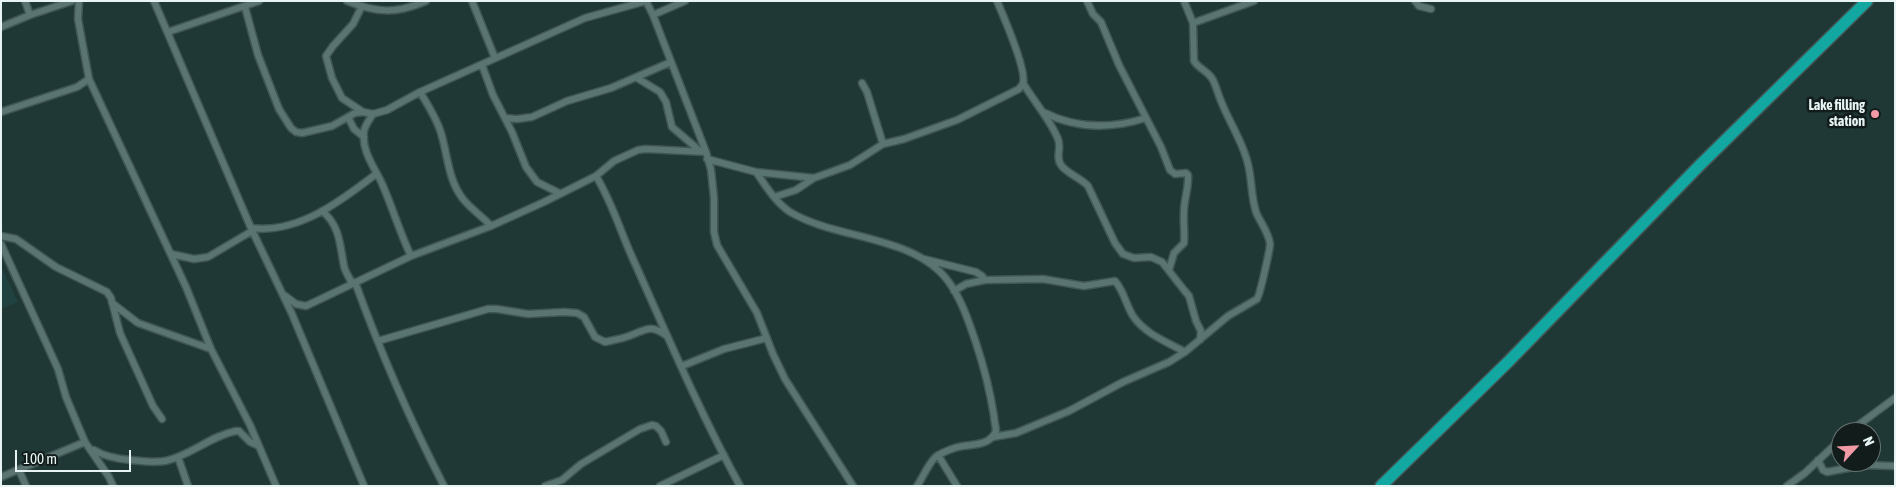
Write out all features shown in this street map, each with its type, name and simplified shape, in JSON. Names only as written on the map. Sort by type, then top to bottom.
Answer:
[{"type":"highway","points":[[1381,486],[1508,362],[1699,166],[1867,1]]},
{"type":"street","points":[[25,1],[30,15]]},
{"type":"street","points":[[1,27],[72,1]]},
{"type":"street","points":[[79,1],[78,19],[89,79],[198,315],[211,350],[259,446],[276,486]]},
{"type":"street","points":[[154,1],[251,230],[284,295],[364,486]]},
{"type":"street","points":[[168,32],[258,1]]},
{"type":"street","points":[[347,1],[378,11],[388,12],[426,1]]},
{"type":"street","points":[[472,1],[495,58]]},
{"type":"street","points":[[362,6],[353,24],[326,56],[339,94],[348,104],[363,112],[373,114],[387,110],[420,92],[585,18],[646,1],[653,14],[703,152]]},
{"type":"street","points":[[653,14],[685,1]]},
{"type":"street","points":[[997,1],[1021,66],[1023,83],[1058,137],[1061,148],[1058,158],[1060,163],[1088,186],[1118,248],[1128,257],[1156,258],[1169,270],[1189,296],[1201,331],[1200,340]]},
{"type":"street","points":[[1087,1],[1093,14],[1101,22],[1112,52],[1161,147],[1170,170],[1175,174],[1186,173],[1188,175],[1188,194],[1183,213],[1185,225],[1184,243],[1174,253],[1169,270]]},
{"type":"street","points":[[917,486],[938,456],[964,446],[972,447],[993,438],[1016,433],[1069,411],[1123,382],[1163,365],[1185,352],[1228,316],[1257,299],[1260,295],[1262,277],[1269,253],[1269,239],[1256,212],[1247,161],[1212,78],[1208,72],[1197,66],[1194,62],[1193,23],[1184,1]]},
{"type":"street","points":[[1193,23],[1254,1]]},
{"type":"street","points":[[1415,1],[1422,8],[1431,9]]},
{"type":"street","points":[[245,7],[258,55],[279,109],[290,128],[296,132],[310,132],[338,124],[355,113],[363,112]]},
{"type":"street","points":[[505,118],[532,117],[567,101],[612,88],[671,62]]},
{"type":"street","points":[[482,65],[493,95],[522,159],[532,176],[541,185],[559,193]]},
{"type":"street","points":[[637,78],[660,92],[666,102],[672,127],[703,152],[708,159],[714,198],[714,232],[717,245],[746,292],[778,366],[853,486]]},
{"type":"street","points":[[1,112],[78,87],[89,79]]},
{"type":"street","points":[[862,83],[870,101],[883,144]]},
{"type":"street","points":[[708,159],[756,172],[814,178],[822,177],[850,165],[883,144],[904,139],[957,120],[1019,89],[1023,83]]},
{"type":"street","points":[[420,92],[436,120],[449,170],[456,187],[464,200],[491,226]]},
{"type":"street","points":[[1043,112],[1056,119],[1084,125],[1116,126],[1146,118]]},
{"type":"street","points":[[373,114],[366,126],[364,137],[367,153],[382,183],[401,235],[411,256]]},
{"type":"street","points":[[348,117],[354,129],[364,137]]},
{"type":"street","points":[[284,295],[296,304],[306,306],[411,256],[491,226],[544,202],[596,176],[614,161],[638,150],[703,152]]},
{"type":"street","points":[[756,172],[774,197],[791,212],[816,224],[900,248],[922,258],[943,275],[954,291],[970,327],[987,378],[996,426],[993,438]]},
{"type":"street","points":[[170,254],[194,259],[208,257],[251,230],[275,229],[322,211],[349,195],[376,174]]},
{"type":"street","points":[[596,176],[608,196],[626,244],[740,486]]},
{"type":"street","points":[[774,197],[796,190],[814,178]]},
{"type":"street","points":[[322,211],[338,234],[342,245],[344,266],[354,283],[407,409],[444,484]]},
{"type":"street","points":[[1,236],[16,239],[56,267],[106,292],[112,303],[120,333],[153,406],[162,420]]},
{"type":"street","points":[[1,244],[52,356],[66,397],[87,444],[113,486]]},
{"type":"street","points":[[922,258],[936,260],[976,272],[985,280]]},
{"type":"street","points":[[954,291],[966,284],[985,280],[1043,279],[1084,286],[1115,281],[1132,315],[1145,329],[1185,352]]},
{"type":"street","points":[[112,303],[138,323],[165,331],[211,350]]},
{"type":"street","points":[[378,342],[488,309],[528,314],[577,313],[584,317],[596,337],[605,342],[625,337],[647,328],[660,330],[668,336]]},
{"type":"street","points":[[682,366],[724,348],[767,338]]},
{"type":"street","points":[[1863,422],[1895,398]]},
{"type":"street","points":[[545,486],[562,480],[581,464],[640,429],[652,425],[656,426],[666,442]]},
{"type":"street","points":[[87,444],[100,454],[125,460],[163,462],[236,431],[239,431],[250,442],[259,446]]},
{"type":"street","points":[[1,477],[87,444]]},
{"type":"street","points":[[1786,486],[1805,473],[1831,448]]},
{"type":"street","points":[[660,486],[724,455]]},
{"type":"street","points":[[938,456],[957,486]]},
{"type":"street","points":[[178,457],[188,486]]},
{"type":"street","points":[[1818,460],[1823,470],[1827,472],[1864,464],[1895,466]]},
{"type":"street","points":[[19,470],[26,486]]},
{"type":"street","points":[[1800,486],[1805,473]]},
{"type":"street","points":[[562,480],[568,486]]},
{"type":"shaded area","points":[[1,266],[18,302],[1,309]]},
{"type":"place","name":"Lake filling station","points":[[1875,114]]}]
